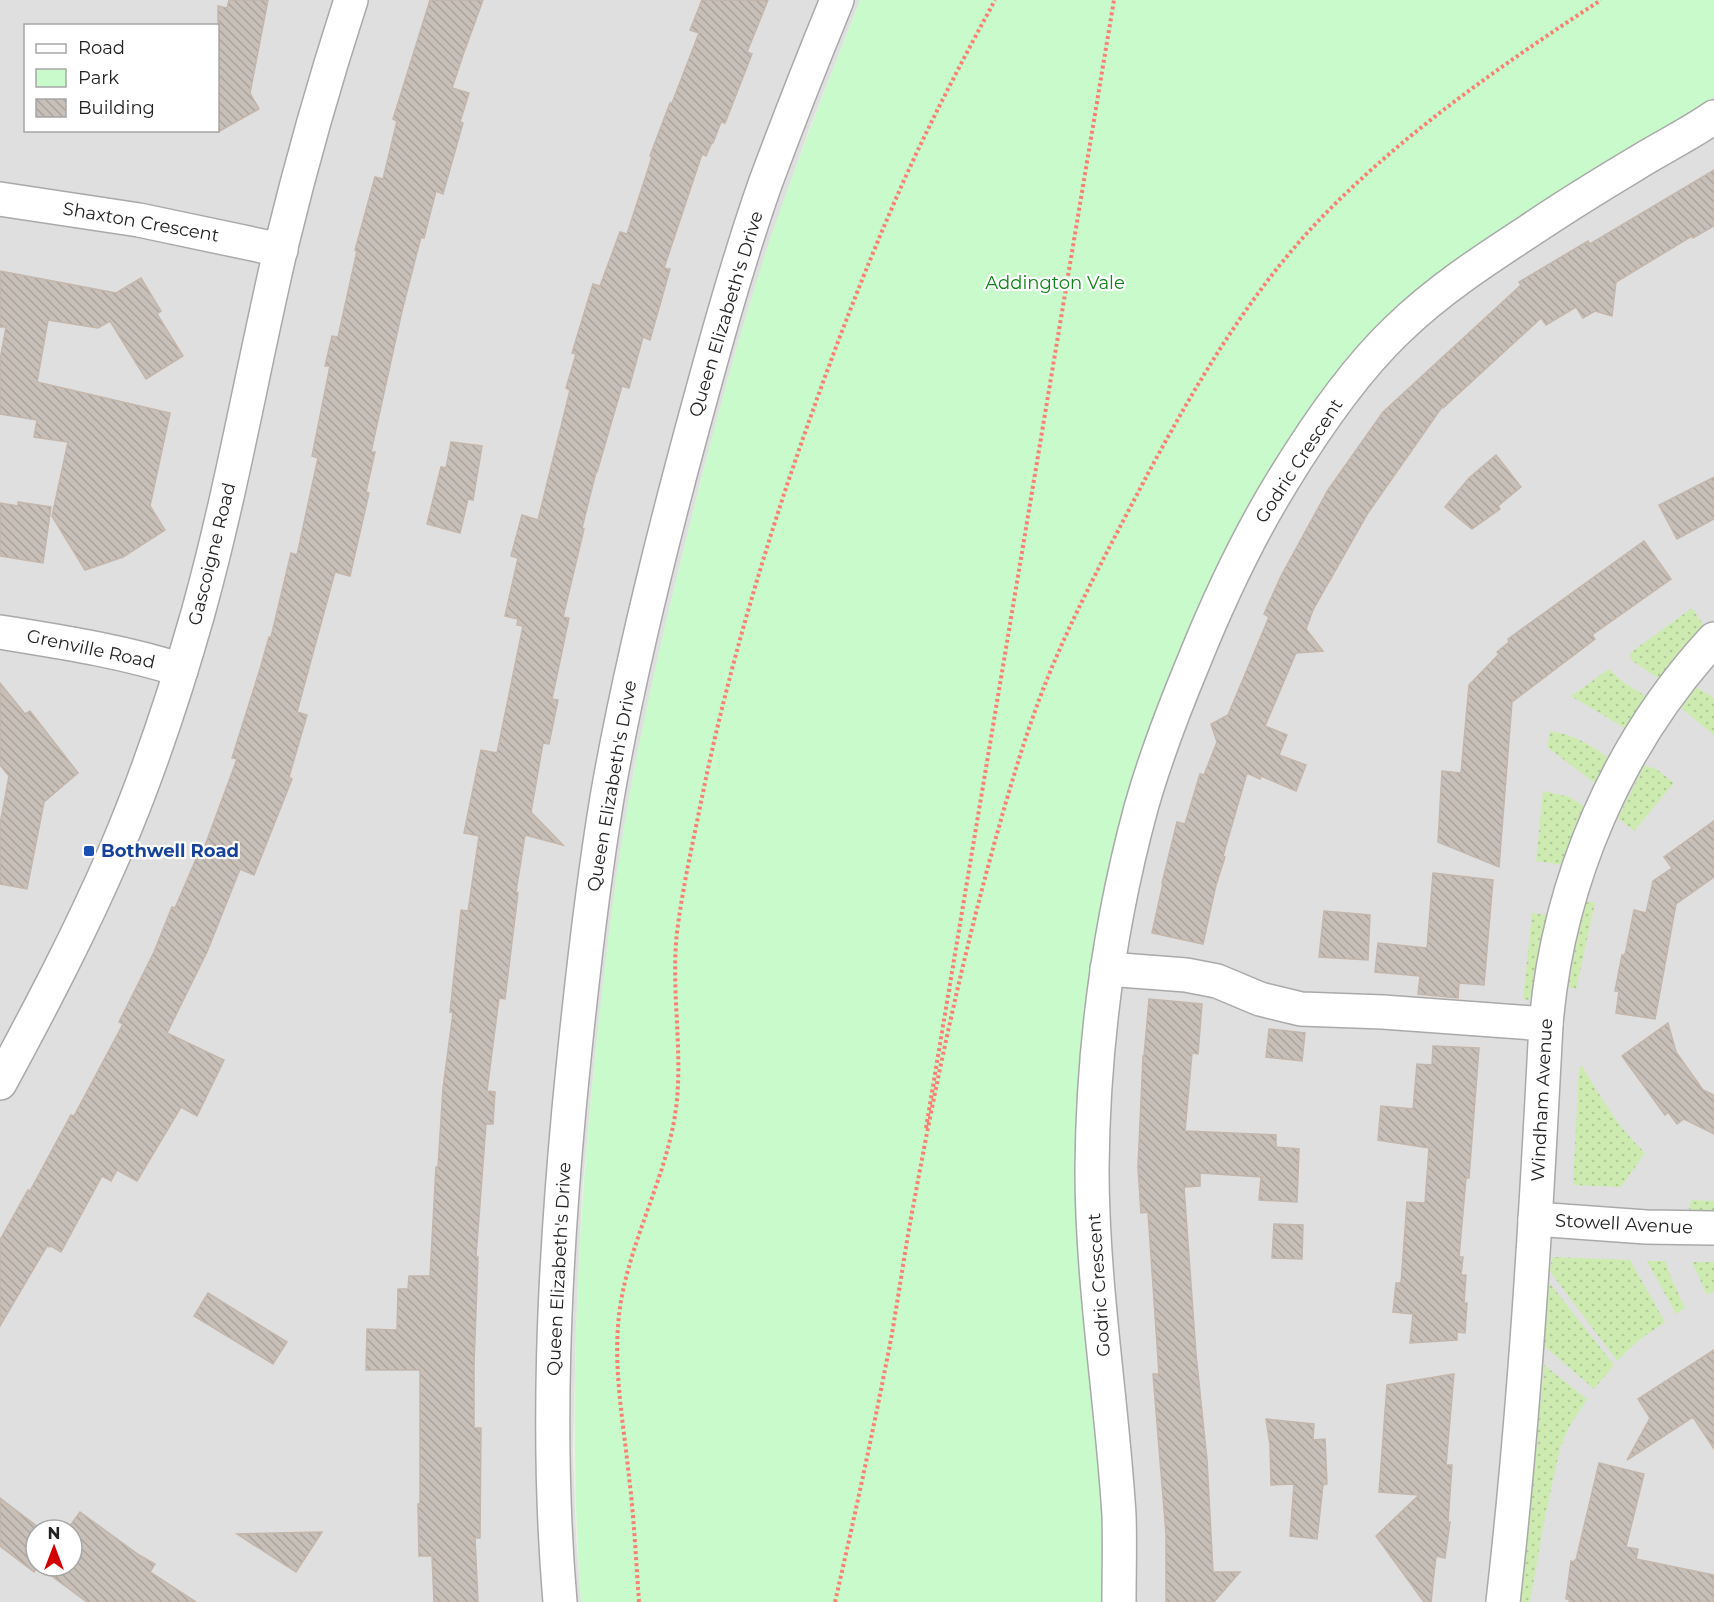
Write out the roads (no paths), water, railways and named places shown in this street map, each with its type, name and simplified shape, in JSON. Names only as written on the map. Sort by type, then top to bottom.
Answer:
[{"type":"street","name":"Gascoigne Road","points":[[0,1081],[61,969],[115,851],[181,670],[226,507],[281,250],[316,117],[351,0]]},
{"type":"street","name":"Queen Elizabeth's Drive","points":[[560,1602],[555,1521],[553,1424],[556,1266],[574,1052],[589,920],[607,800],[650,592],[720,327],[765,186],[837,0]]},
{"type":"street","name":"Godric Crescent","points":[[1119,1602],[1119,1516],[1097,1275],[1092,1169],[1095,1086],[1107,969],[1125,873],[1142,805],[1181,691],[1226,586],[1250,538],[1294,462],[1329,412],[1372,357],[1396,331],[1443,289],[1558,211],[1714,117]]},
{"type":"street","name":"Shaxton Crescent","points":[[0,199],[139,220],[281,250]]},
{"type":"street","name":"Grenville Road","points":[[0,632],[64,642],[181,670]]},
{"type":"street","name":"Windham Avenue","points":[[1503,1602],[1522,1406],[1546,1024],[1552,969],[1576,875],[1594,826],[1616,780],[1674,685],[1714,639]]},
{"type":"street","points":[[1107,969],[1186,975],[1217,981],[1260,999],[1301,1009],[1383,1012],[1546,1024]]},
{"type":"street","name":"Stowell Avenue","points":[[1535,1219],[1646,1227],[1714,1228]]},
{"type":"place","name":"Bothwell Road","points":[[89,851]]},
{"type":"park label","name":"Addington Vale","points":[[1055,283]]}]
